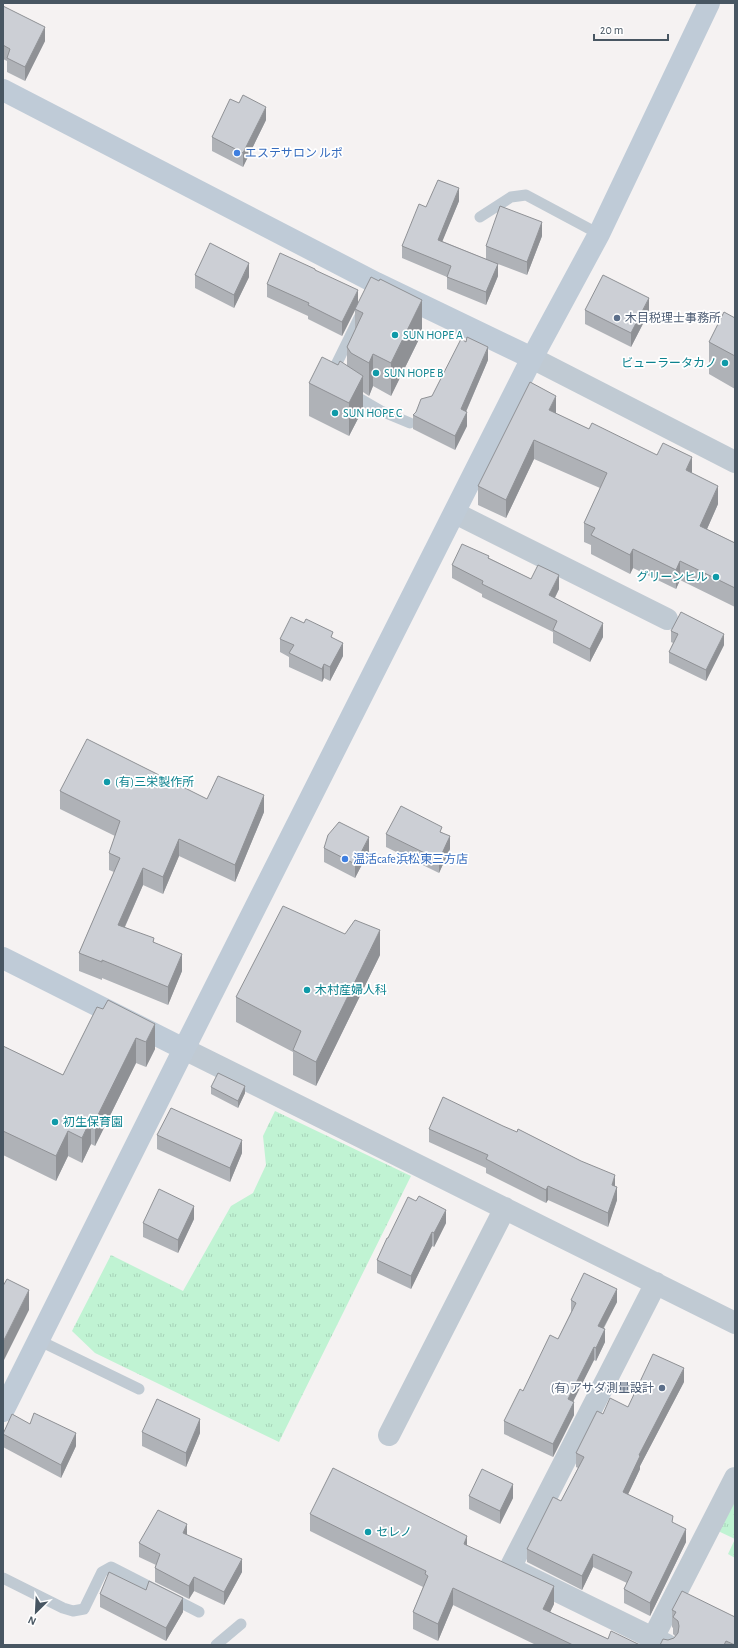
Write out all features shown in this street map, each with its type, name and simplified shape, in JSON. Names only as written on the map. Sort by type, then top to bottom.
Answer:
[{"type":"street","points":[[3,1411],[532,358],[599,234],[709,3]]},
{"type":"street","points":[[3,90],[371,294],[532,358],[735,462]]},
{"type":"street","points":[[455,513],[667,619]]},
{"type":"street","points":[[3,958],[656,1282],[735,1323]]},
{"type":"street","points":[[389,1436],[505,1208]]},
{"type":"street","points":[[656,1282],[510,1568],[660,1642],[735,1478]]},
{"type":"lane","points":[[480,217],[511,197],[526,195],[599,234]]},
{"type":"lane","points":[[371,294],[333,371],[346,391],[381,411],[410,423]]},
{"type":"lane","points":[[38,1340],[139,1389]]},
{"type":"lane","points":[[3,1578],[63,1608],[73,1611],[84,1609],[102,1572],[111,1567],[199,1612]]},
{"type":"lane","points":[[216,1645],[241,1624]]},
{"type":"green space","points":[[275,1111],[411,1176],[279,1442],[95,1353],[72,1331],[111,1255],[183,1291],[231,1206],[253,1193],[266,1165],[263,1136]]},
{"type":"green space","points":[[735,1495],[735,1539],[718,1531]]},
{"type":"green space","points":[[735,1539],[735,1558],[728,1554]]},
{"type":"building","points":[[3,6],[45,27],[25,67],[7,58],[10,49],[3,45]]},
{"type":"building","points":[[243,95],[266,107],[243,153],[212,137],[230,99],[239,103]]},
{"type":"building","points":[[438,180],[459,188],[438,240],[498,264],[486,292],[447,277],[451,266],[402,246],[419,204],[426,207]]},
{"type":"building","points":[[500,206],[542,222],[527,262],[486,246]]},
{"type":"building","points":[[210,243],[249,263],[234,295],[195,275]]},
{"type":"building","points":[[280,253],[358,290],[342,322],[308,305],[309,303],[267,284]]},
{"type":"building","name":"木目税理士事務所","points":[[603,275],[649,298],[631,333],[585,310]]},
{"type":"building","points":[[371,277],[379,281],[380,279],[422,300],[391,363],[373,354],[369,363],[351,353],[347,347],[363,313],[355,309]]},
{"type":"building","points":[[724,312],[735,318],[735,356],[709,342]]},
{"type":"building","points":[[467,337],[488,347],[461,409],[467,412],[455,436],[413,415],[416,412],[421,399],[432,396],[461,339],[466,342]]},
{"type":"building","points":[[322,357],[338,365],[340,361],[363,376],[349,403],[309,383]]},
{"type":"building","points":[[530,382],[556,396],[549,410],[589,429],[592,423],[657,455],[663,443],[692,457],[686,470],[718,486],[700,526],[735,543],[735,588],[680,561],[676,570],[633,549],[630,555],[591,535],[595,528],[584,523],[607,473],[534,440],[506,500],[478,486]]},
{"type":"building","points":[[462,544],[489,556],[488,558],[531,579],[538,565],[559,575],[549,595],[603,623],[590,649],[553,630],[557,621],[482,584],[483,581],[452,565]]},
{"type":"building","points":[[681,612],[724,634],[706,670],[669,652],[678,634],[671,631]]},
{"type":"building","points":[[291,617],[304,623],[306,619],[333,632],[331,637],[343,643],[330,667],[324,664],[322,669],[289,653],[294,645],[280,639]]},
{"type":"building","points":[[87,739],[207,799],[218,776],[264,795],[235,865],[179,839],[163,877],[143,868],[118,925],[154,938],[153,942],[182,954],[168,987],[102,960],[102,962],[79,953],[120,858],[109,853],[120,821],[60,791]]},
{"type":"building","points":[[401,806],[442,827],[440,832],[450,836],[439,860],[386,834]]},
{"type":"building","points":[[339,822],[369,837],[355,864],[324,848],[328,835]]},
{"type":"building","name":"木村産婦人科","points":[[283,906],[345,934],[355,920],[380,930],[316,1062],[293,1050],[301,1031],[236,997]]},
{"type":"building","name":"初生保育園","points":[[108,1000],[155,1024],[146,1042],[136,1038],[95,1121],[91,1119],[82,1138],[68,1131],[56,1156],[3,1131],[3,1046],[63,1075],[97,1007],[103,1009]]},
{"type":"building","points":[[218,1073],[245,1086],[238,1101],[211,1087]]},
{"type":"building","points":[[443,1097],[517,1132],[518,1129],[581,1161],[615,1175],[612,1185],[617,1187],[608,1213],[548,1186],[546,1190],[486,1159],[488,1155],[429,1129]]},
{"type":"building","points":[[171,1108],[242,1140],[230,1168],[157,1135]]},
{"type":"building","points":[[159,1189],[194,1206],[178,1240],[143,1223]]},
{"type":"building","points":[[419,1196],[446,1210],[434,1233],[432,1232],[411,1276],[377,1260],[408,1197],[416,1201]]},
{"type":"building","points":[[584,1273],[617,1289],[598,1326],[605,1329],[596,1348],[594,1347],[568,1399],[574,1402],[553,1444],[504,1421],[520,1389],[523,1391],[550,1335],[558,1339],[576,1303],[571,1300]]},
{"type":"building","points":[[7,1279],[29,1290],[3,1342],[3,1286]]},
{"type":"building","points":[[653,1354],[684,1368],[639,1455],[640,1456],[623,1492],[673,1516],[672,1522],[686,1529],[650,1603],[624,1589],[632,1572],[593,1554],[582,1576],[527,1549],[553,1497],[561,1501],[584,1457],[576,1453],[597,1411],[603,1414],[610,1398],[628,1407]]},
{"type":"building","points":[[157,1399],[200,1419],[186,1453],[142,1432]]},
{"type":"building","points":[[34,1413],[76,1433],[61,1465],[3,1434],[12,1414],[30,1424]]},
{"type":"building","points":[[333,1468],[467,1536],[464,1544],[554,1586],[543,1609],[608,1639],[611,1631],[640,1645],[573,1645],[453,1588],[438,1624],[413,1612],[428,1576],[425,1574],[426,1571],[310,1514]]},
{"type":"building","points":[[482,1469],[513,1484],[500,1511],[469,1496]]},
{"type":"building","points":[[158,1510],[187,1524],[183,1533],[242,1559],[224,1592],[194,1577],[189,1586],[155,1568],[160,1554],[139,1543]]},
{"type":"building","points":[[109,1572],[146,1590],[149,1581],[183,1598],[166,1628],[100,1594]]},
{"type":"building","points":[[682,1591],[735,1617],[735,1645],[726,1641],[724,1645],[660,1645],[663,1639],[668,1640],[674,1638],[678,1633],[678,1621],[673,1617],[676,1612],[672,1610]]},
{"type":"place","name":"エステサロン ルポ","points":[[237,153]]},
{"type":"place","name":"木目税理士事務所","points":[[617,318]]},
{"type":"place","name":"SUN HOPE A","points":[[395,335]]},
{"type":"place","name":"ビューラータカノ","points":[[725,363]]},
{"type":"place","name":"SUN HOPE B","points":[[376,373]]},
{"type":"place","name":"SUN HOPE C","points":[[335,413]]},
{"type":"place","name":"グリーンヒル","points":[[716,577]]},
{"type":"place","name":"(有)三栄製作所","points":[[107,782]]},
{"type":"place","name":"温活cafe浜松東三方店","points":[[345,859]]},
{"type":"place","name":"木村産婦人科","points":[[307,990]]},
{"type":"place","name":"初生保育園","points":[[55,1122]]},
{"type":"place","name":"(有)アサダ測量設計","points":[[662,1388]]},
{"type":"place","name":"セレノ","points":[[368,1532]]}]
